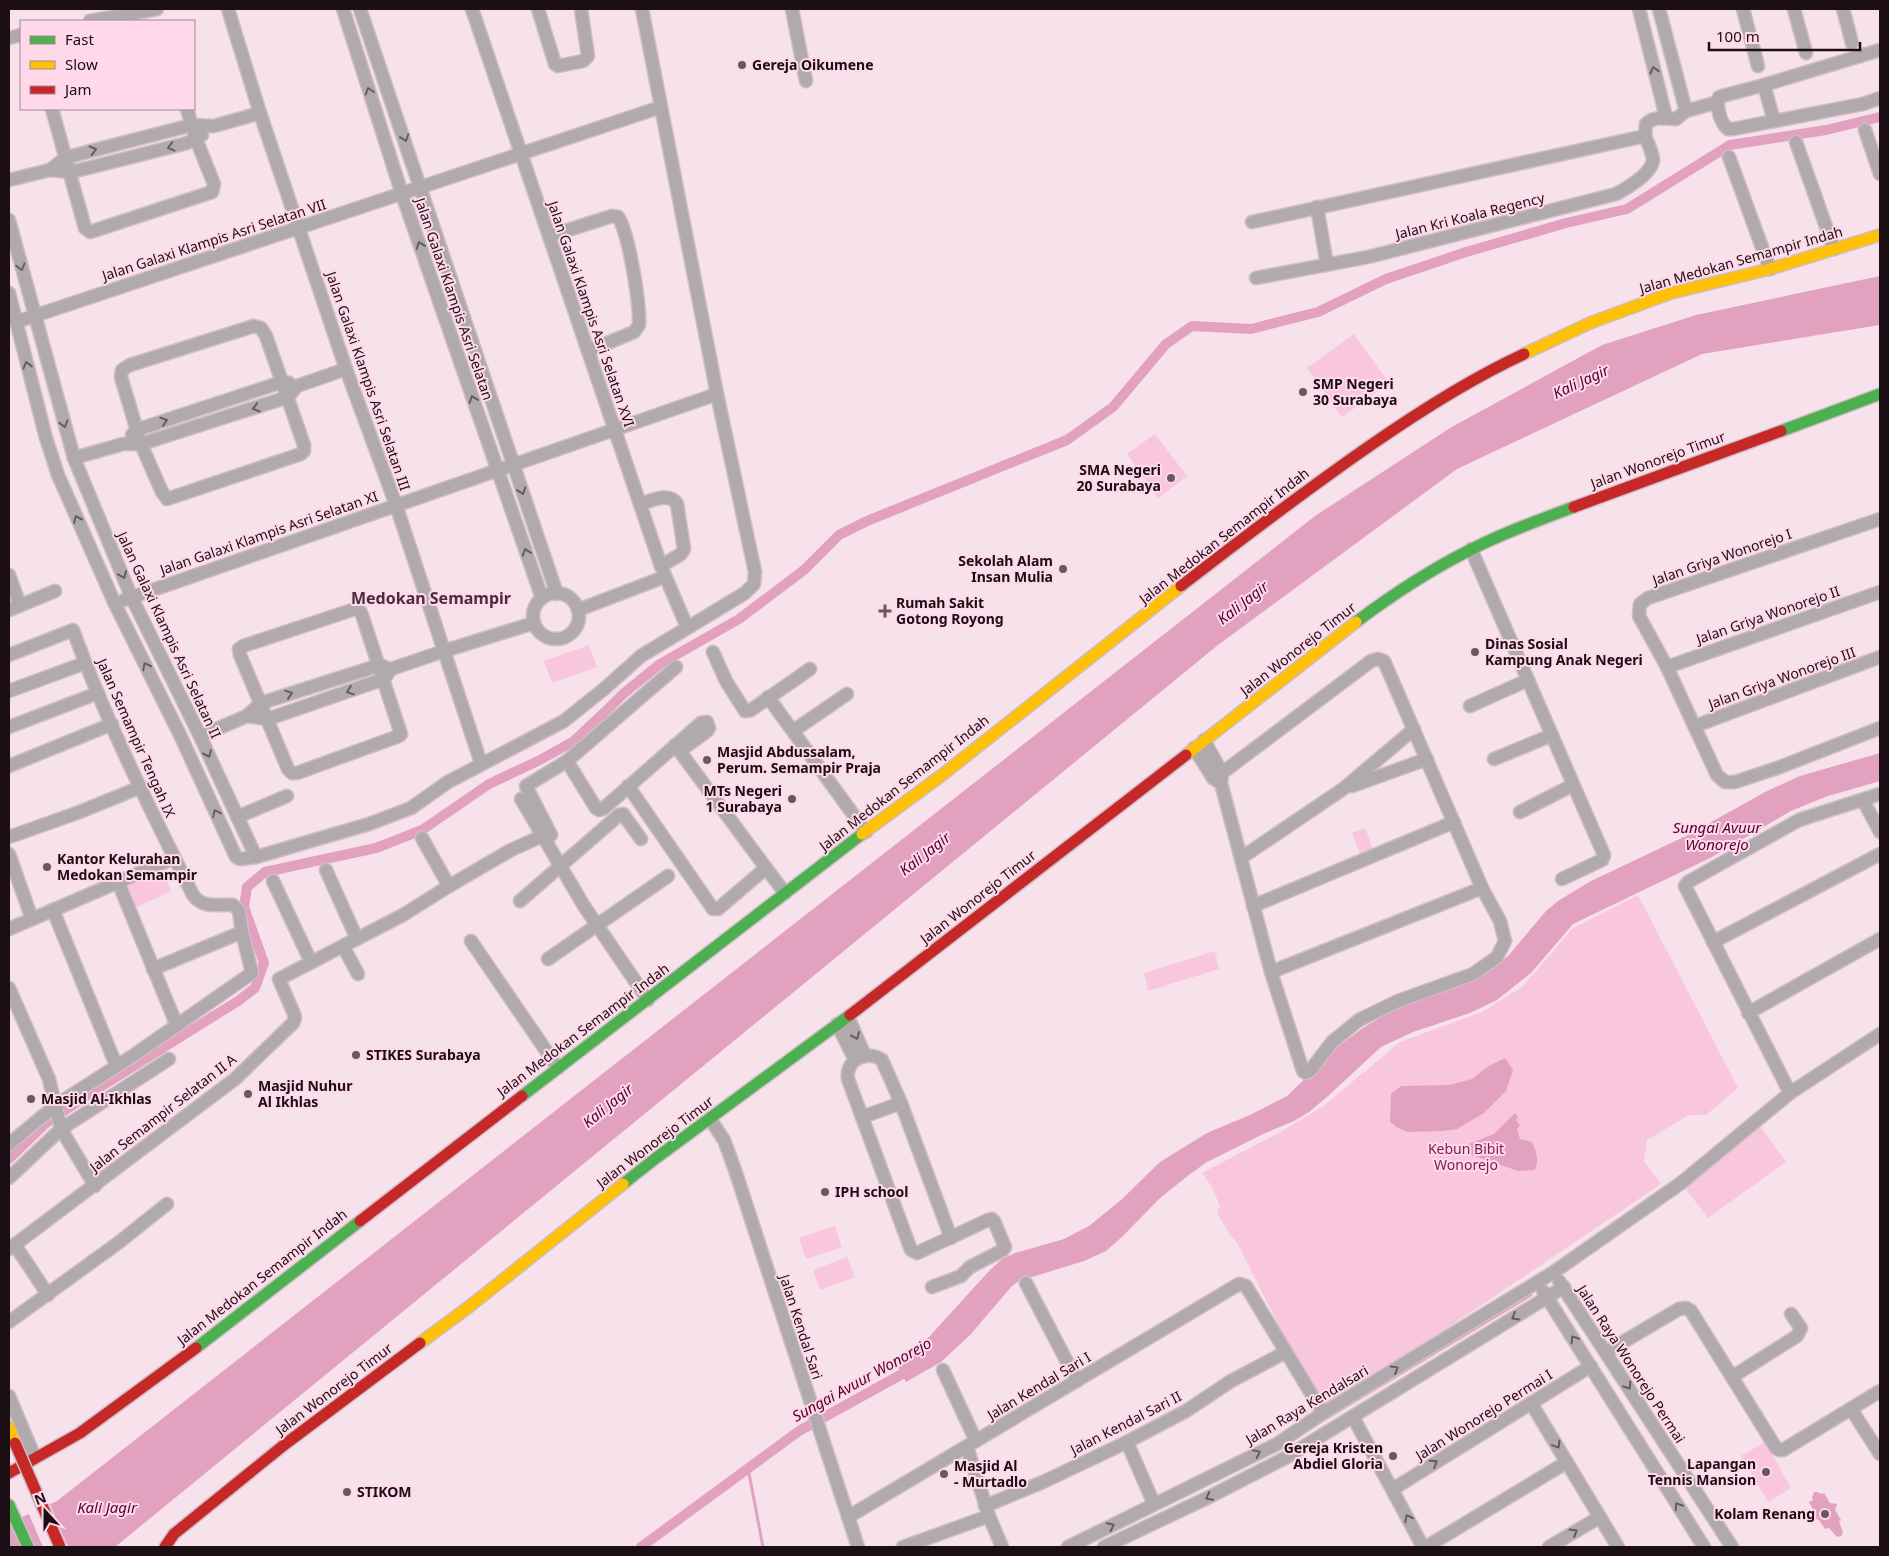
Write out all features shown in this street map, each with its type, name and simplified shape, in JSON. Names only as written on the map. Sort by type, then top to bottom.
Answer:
[{"type":"street","points":[[96,20],[157,9]]},
{"type":"street","name":"Jalan Galaxi Klampis Asri Selatan III","points":[[228,9],[260,113],[346,369],[396,505],[481,763]]},
{"type":"street","name":"Jalan Galaxi Klampis Asri Selatan","points":[[342,9],[402,194],[542,598]]},
{"type":"street","name":"Jalan Galaxi Klampis Asri Selatan","points":[[360,9],[422,187],[557,594]]},
{"type":"street","name":"Jalan Galaxi Klampis Asri Selatan XVI","points":[[472,9],[662,571],[687,627]]},
{"type":"street","points":[[538,9],[555,64],[558,66],[583,61],[588,56],[581,9]]},
{"type":"street","points":[[9,293],[46,438],[58,475],[115,604],[181,737],[236,857],[240,859],[256,857],[369,824],[411,808],[448,782],[481,763],[522,744],[564,721],[641,656],[745,593],[754,584],[755,572],[717,394],[642,9]]},
{"type":"street","points":[[792,9],[806,81]]},
{"type":"street","points":[[1666,117],[1640,12],[1659,9],[1686,111]]},
{"type":"street","points":[[1743,9],[1758,66]]},
{"type":"street","points":[[1794,9],[1806,53]]},
{"type":"street","points":[[1843,9],[1852,43]]},
{"type":"street","points":[[1252,222],[1645,136],[1647,122],[1666,117],[1676,119],[1686,111],[1880,50]]},
{"type":"street","points":[[1764,85],[1774,121]]},
{"type":"street","points":[[1719,100],[1723,125],[1728,129],[1863,104],[1880,98]]},
{"type":"street","name":"Jalan Galaxi Klampis Asri Selatan VII","points":[[16,322],[522,155],[661,107]]},
{"type":"street","points":[[52,110],[85,228],[88,231],[94,231],[212,192],[214,184],[196,139],[188,110]]},
{"type":"street","points":[[50,170],[66,158],[192,125],[214,126],[260,113]]},
{"type":"street","points":[[9,180],[50,170],[70,172],[178,145],[196,139],[214,126]]},
{"type":"street","points":[[1865,130],[1880,174]]},
{"type":"street","name":"Jalan Kri Koala Regency","points":[[1256,278],[1368,257],[1616,194],[1633,184],[1651,167],[1653,158],[1645,136]]},
{"type":"street","points":[[1796,142],[1834,249]]},
{"type":"street","points":[[1729,157],[1770,269]]},
{"type":"street","points":[[1317,207],[1326,265]]},
{"type":"street","points":[[549,236],[612,216],[618,217],[622,225],[634,281],[640,320],[639,328],[634,332],[588,351]]},
{"type":"street","name":"Jalan Galaxi Klampis Asri Selatan II","points":[[9,220],[74,458],[131,596],[200,736],[256,857]]},
{"type":"street","name":"Jalan Medokan Semampir Indah","points":[[9,1473],[80,1433],[188,1354],[784,893],[899,805],[955,765],[1034,701],[1229,550],[1330,474],[1420,410],[1491,369],[1590,323],[1672,294],[1770,269],[1880,235]]},
{"type":"street","points":[[254,326],[261,328],[266,336],[282,382],[304,445],[304,451],[301,454],[170,499],[166,498],[136,430],[120,377],[122,370],[130,365],[254,326]]},
{"type":"street","points":[[74,458],[123,444],[141,444],[288,397],[297,386],[346,369]]},
{"type":"street","points":[[123,444],[136,430],[282,382],[297,386]]},
{"type":"street","name":"Jalan Galaxi Klampis Asri Selatan XI","points":[[115,604],[131,596],[513,466],[717,394]]},
{"type":"street","name":"Jalan Wonorejo Timur","points":[[165,1547],[174,1534],[284,1445],[462,1312],[656,1158],[842,1020],[1384,601],[1471,549],[1560,512],[1880,394]]},
{"type":"street","points":[[578,610],[662,571],[681,554],[684,548],[677,504],[674,499],[666,496],[640,504]]},
{"type":"street","name":"Jalan Griya Wonorejo I","points":[[1880,519],[1648,598],[1640,604],[1639,616],[1695,726],[1717,775],[1725,782],[1735,782],[1780,767],[1880,728]]},
{"type":"street","points":[[1471,549],[1604,857],[1602,860],[1562,878]]},
{"type":"street","points":[[9,575],[14,608],[55,591]]},
{"type":"street","name":"Jalan Griya Wonorejo II","points":[[1666,667],[1880,592]]},
{"type":"street","points":[[557,594],[570,598],[578,610],[577,624],[569,635],[562,638],[548,638],[542,635],[534,623],[534,610],[542,598],[557,594]]},
{"type":"street","points":[[355,609],[360,610],[385,671],[401,734],[297,773],[292,773],[288,769],[261,703],[240,655],[239,650],[243,646],[355,609]]},
{"type":"street","points":[[247,716],[268,719],[385,671],[534,623]]},
{"type":"street","name":"Jalan Semampir Tengah IX","points":[[9,655],[73,630],[85,663],[112,724],[174,858],[197,901],[202,904],[233,905],[237,907],[241,916],[242,932]]},
{"type":"street","points":[[713,652],[726,681],[743,710],[747,712],[810,669]]},
{"type":"street","name":"Jalan Griya Wonorejo III","points":[[1695,726],[1880,657]]},
{"type":"street","points":[[1199,744],[1219,778],[1271,972],[1303,1070],[1306,1073],[1310,1071],[1332,1042],[1359,1020],[1398,1000],[1473,974],[1496,957],[1505,941],[1500,921],[1482,888],[1384,661],[1378,659],[1371,661],[1219,778]]},
{"type":"street","points":[[9,691],[85,663]]},
{"type":"street","points":[[648,1000],[596,926],[560,868],[526,786],[567,761],[676,667]]},
{"type":"street","points":[[200,736],[247,716],[261,703],[385,671]]},
{"type":"street","points":[[1470,706],[1528,680]]},
{"type":"street","points":[[9,727],[98,693]]},
{"type":"street","points":[[793,731],[846,694]]},
{"type":"street","points":[[768,696],[866,832]]},
{"type":"street","points":[[567,761],[599,810],[677,748],[701,723],[707,722]]},
{"type":"street","points":[[9,766],[112,724]]},
{"type":"street","points":[[1241,858],[1343,789],[1414,729]]},
{"type":"street","points":[[1494,759],[1552,734]]},
{"type":"street","points":[[677,748],[784,893]]},
{"type":"street","points":[[1343,789],[1427,760]]},
{"type":"street","points":[[1520,812],[1573,785]]},
{"type":"street","points":[[628,786],[712,909],[718,909],[766,868]]},
{"type":"street","points":[[9,837],[77,813],[141,787]]},
{"type":"street","points":[[1790,1093],[1685,886],[1688,882],[1799,820],[1880,794]]},
{"type":"street","points":[[236,817],[287,796]]},
{"type":"street","points":[[521,799],[547,835]]},
{"type":"street","points":[[1863,800],[1880,832]]},
{"type":"street","points":[[520,901],[619,815],[623,814],[641,839]]},
{"type":"street","points":[[1253,906],[1454,822]]},
{"type":"street","name":"Jalan Semampir Selatan II A","points":[[12,1247],[235,1079],[293,1022],[294,1014],[279,978],[403,915],[511,850],[547,835]]},
{"type":"street","points":[[422,838],[449,886]]},
{"type":"street","points":[[9,854],[32,919]]},
{"type":"street","points":[[1713,942],[1880,854]]},
{"type":"street","points":[[9,929],[174,858]]},
{"type":"street","points":[[326,870],[357,938]]},
{"type":"street","points":[[548,959],[668,876]]},
{"type":"street","points":[[273,881],[311,962]]},
{"type":"street","points":[[118,882],[177,1026]]},
{"type":"street","points":[[1271,972],[1482,888]]},
{"type":"street","points":[[53,910],[116,1065]]},
{"type":"street","points":[[9,1144],[56,1107],[116,1065],[177,1026],[252,974],[242,932],[153,969]]},
{"type":"street","points":[[1748,1013],[1880,939]]},
{"type":"street","points":[[471,941],[558,1068]]},
{"type":"street","points":[[343,946],[358,974]]},
{"type":"street","points":[[9,988],[49,1079],[60,1126],[95,1186]]},
{"type":"street","points":[[842,1020],[860,1058]]},
{"type":"street","name":"Jalan Raya Kendalsari","points":[[1068,1547],[1277,1444],[1323,1413],[1554,1272],[1681,1183],[1790,1093],[1880,1034]]},
{"type":"street","points":[[932,1287],[960,1276],[970,1267],[1000,1252],[1005,1247],[992,1219],[951,1238],[917,1252],[911,1250],[848,1076],[849,1068],[860,1058],[877,1057],[882,1060],[901,1103],[951,1238]]},
{"type":"street","points":[[9,1178],[60,1126],[169,1060]]},
{"type":"street","points":[[862,1117],[901,1103]]},
{"type":"street","name":"Jalan Kendal Sari","points":[[710,1118],[724,1140],[735,1170],[858,1547]]},
{"type":"street","points":[[9,1322],[118,1243],[167,1204]]},
{"type":"street","points":[[12,1247],[48,1295]]},
{"type":"street","name":"Jalan Raya Wonorejo Permai","points":[[1554,1272],[1732,1547]]},
{"type":"street","points":[[1537,1282],[1704,1547]]},
{"type":"street","points":[[1026,1283],[1077,1381]]},
{"type":"street","name":"Jalan Kendal Sari I","points":[[848,1517],[1239,1284],[1246,1286],[1286,1352]]},
{"type":"street","points":[[1104,1547],[1285,1458],[1564,1287]]},
{"type":"street","points":[[1606,1352],[1679,1309],[1686,1308],[1691,1311],[1778,1450],[1782,1450],[1880,1391]]},
{"type":"street","points":[[1732,1377],[1797,1336],[1801,1328],[1791,1314]]},
{"type":"street","points":[[1286,1352],[1323,1413]]},
{"type":"street","name":"Jalan Kendal Sari II","points":[[903,1547],[987,1511],[1029,1488],[1127,1442],[1186,1411],[1231,1381],[1286,1352]]},
{"type":"street","name":"Jalan Wonorejo Permai I","points":[[1393,1489],[1591,1366]]},
{"type":"street","points":[[942,1370],[972,1444],[987,1511],[1002,1547]]},
{"type":"street","points":[[9,1396],[35,1458]]},
{"type":"street","points":[[1531,1403],[1618,1547]]},
{"type":"street","points":[[1851,1409],[1880,1454]]},
{"type":"street","points":[[1353,1417],[1425,1547],[1567,1462]]},
{"type":"street","points":[[1307,1424],[1317,1438]]},
{"type":"street","points":[[9,1427],[60,1547]]},
{"type":"street","points":[[1127,1442],[1154,1504]]},
{"type":"street","points":[[9,1505],[28,1547]]},
{"type":"street","points":[[1549,1547],[1600,1517]]},
{"type":"green space","points":[[1354,334],[1389,383],[1342,417],[1307,368]]},
{"type":"green space","points":[[1155,434],[1187,476],[1158,498],[1127,454]]},
{"type":"green space","points":[[589,645],[597,667],[552,683],[544,661]]},
{"type":"green space","points":[[1365,828],[1374,851],[1361,856],[1352,833]]},
{"type":"green space","points":[[161,869],[171,891],[135,908],[125,886]]},
{"type":"green space","name":"Kebun Bibit Wonorejo","points":[[1638,895],[1738,1088],[1706,1115],[1689,1115],[1647,1140],[1644,1161],[1661,1184],[1323,1412],[1236,1241],[1231,1237],[1217,1213],[1220,1206],[1212,1187],[1202,1173],[1277,1134],[1322,1107],[1400,1042],[1482,1012],[1522,987],[1573,928]]},
{"type":"green space","points":[[1215,951],[1219,969],[1148,991],[1144,973]]},
{"type":"green space","points":[[1757,1122],[1786,1162],[1708,1218],[1682,1184]]},
{"type":"green space","points":[[835,1226],[842,1247],[806,1259],[799,1238]]},
{"type":"green space","points":[[847,1257],[855,1277],[820,1290],[813,1270]]},
{"type":"green space","name":"Lapangan Tennis Mansion","points":[[1765,1442],[1791,1488],[1768,1502],[1741,1456]]},
{"type":"water","name":"Kali Jagir","points":[[1880,276],[1880,325],[1702,354],[1457,469],[1218,645],[115,1547],[9,1547],[9,1523],[57,1501],[1315,516],[1450,428],[1602,345],[1696,315]]},
{"type":"water","name":"Sungai Avuur Wonorejo","points":[[1880,753],[1880,781],[1825,797],[1791,811],[1710,858],[1573,924],[1531,973],[1497,1000],[1470,1013],[1413,1032],[1381,1047],[1309,1112],[1207,1162],[1190,1174],[1159,1199],[1106,1251],[1084,1261],[1019,1281],[1012,1286],[970,1335],[941,1362],[906,1382],[894,1359],[929,1337],[1002,1259],[1015,1253],[1064,1239],[1089,1226],[1121,1200],[1160,1162],[1207,1133],[1250,1115],[1287,1096],[1341,1044],[1363,1028],[1386,1014],[1414,1001],[1452,989],[1487,972],[1508,956],[1546,911],[1558,901],[1589,882],[1688,835],[1767,791],[1800,776]]},
{"type":"water","points":[[1505,1058],[1513,1070],[1506,1091],[1484,1113],[1457,1129],[1408,1132],[1390,1122],[1391,1094],[1401,1086],[1449,1085],[1472,1079],[1487,1067]]},
{"type":"water","points":[[1515,1113],[1518,1117],[1516,1120],[1520,1125],[1517,1129],[1520,1139],[1532,1142],[1535,1149],[1537,1159],[1535,1170],[1518,1171],[1469,1154],[1466,1145],[1494,1134]]},
{"type":"water","name":"Kolam Renang","points":[[1814,1492],[1824,1493],[1830,1503],[1837,1504],[1835,1510],[1841,1520],[1839,1521],[1843,1533],[1841,1536],[1837,1537],[1829,1528],[1825,1529],[1819,1520],[1813,1518],[1814,1511],[1809,1502],[1813,1500]]},
{"type":"pier","points":[[49,1502],[68,1547],[43,1547],[28,1512]]},
{"type":"waterway","points":[[9,1159],[46,1123],[238,1001],[255,988],[264,963],[244,907],[247,887],[265,872],[376,848],[422,830],[489,784],[538,761],[574,741],[623,694],[660,664],[739,619],[804,570],[839,535],[867,521],[1067,440],[1113,407],[1166,344],[1192,326],[1251,329],[1318,312],[1386,279],[1466,252],[1566,223],[1627,209],[1730,145],[1826,130],[1880,117]]},
{"type":"waterway","points":[[1312,1427],[1531,1295]]},
{"type":"waterway","name":"Sungai Avuur Wonorejo","points":[[641,1547],[799,1431],[913,1368]]},
{"type":"waterway","points":[[748,1468],[763,1547]]},
{"type":"traffic: fast","points":[[1781,431],[1880,394]]},
{"type":"traffic: fast","points":[[1356,622],[1411,583],[1455,558],[1508,532],[1574,507]]},
{"type":"traffic: fast","points":[[522,1096],[862,834]]},
{"type":"traffic: fast","points":[[623,1184],[850,1015]]},
{"type":"traffic: fast","points":[[196,1348],[360,1221]]},
{"type":"traffic: fast","points":[[9,1505],[28,1547]]},
{"type":"traffic: slow","points":[[1524,354],[1590,323],[1671,293],[1770,269],[1880,235]]},
{"type":"traffic: slow","points":[[862,834],[942,775],[1181,586]]},
{"type":"traffic: slow","points":[[1186,755],[1356,622]]},
{"type":"traffic: slow","points":[[420,1343],[470,1306],[623,1184]]},
{"type":"traffic: slow","points":[[9,1427],[15,1443]]},
{"type":"traffic: jam","points":[[1181,586],[1251,532],[1389,432],[1465,385],[1524,354]]},
{"type":"traffic: jam","points":[[1574,507],[1781,431]]},
{"type":"traffic: jam","points":[[850,1015],[1186,755]]},
{"type":"traffic: jam","points":[[360,1221],[522,1096]]},
{"type":"traffic: jam","points":[[165,1547],[174,1534],[284,1445],[420,1343]]},
{"type":"traffic: jam","points":[[9,1473],[80,1433],[196,1348]]},
{"type":"traffic: jam","points":[[15,1443],[60,1547]]},
{"type":"place","name":"Gereja Oikumene","points":[[742,65]]},
{"type":"place","name":"SMP Negeri 30 Surabaya","points":[[1303,392]]},
{"type":"place","name":"SMA Negeri 20 Surabaya","points":[[1171,478]]},
{"type":"place","name":"Sekolah Alam Insan Mulia","points":[[1063,569]]},
{"type":"place","name":"Rumah Sakit Gotong Royong","points":[[885,611]]},
{"type":"place","name":"Dinas Sosial Kampung Anak Negeri","points":[[1475,652]]},
{"type":"place","name":"Masjid Abdussalam, Perum. Semampir Praja","points":[[707,760]]},
{"type":"place","name":"MTs Negeri 1 Surabaya","points":[[792,799]]},
{"type":"place","name":"Kantor Kelurahan Medokan Semampir","points":[[47,867]]},
{"type":"place","name":"STIKES Surabaya","points":[[356,1055]]},
{"type":"place","name":"Masjid Nuhur Al Ikhlas","points":[[248,1094]]},
{"type":"place","name":"Masjid Al-Ikhlas","points":[[31,1099]]},
{"type":"place","name":"IPH school","points":[[825,1192]]},
{"type":"place","name":"Gereja Kristen Abdiel Gloria","points":[[1393,1456]]},
{"type":"place","name":"Lapangan Tennis Mansion","points":[[1766,1472]]},
{"type":"place","name":"Masjid Al - Murtadlo","points":[[944,1474]]},
{"type":"place","name":"STIKOM","points":[[347,1492]]},
{"type":"place","name":"Kolam Renang","points":[[1825,1514]]},
{"type":"district","name":"Medokan Semampir","points":[[431,598]]}]
